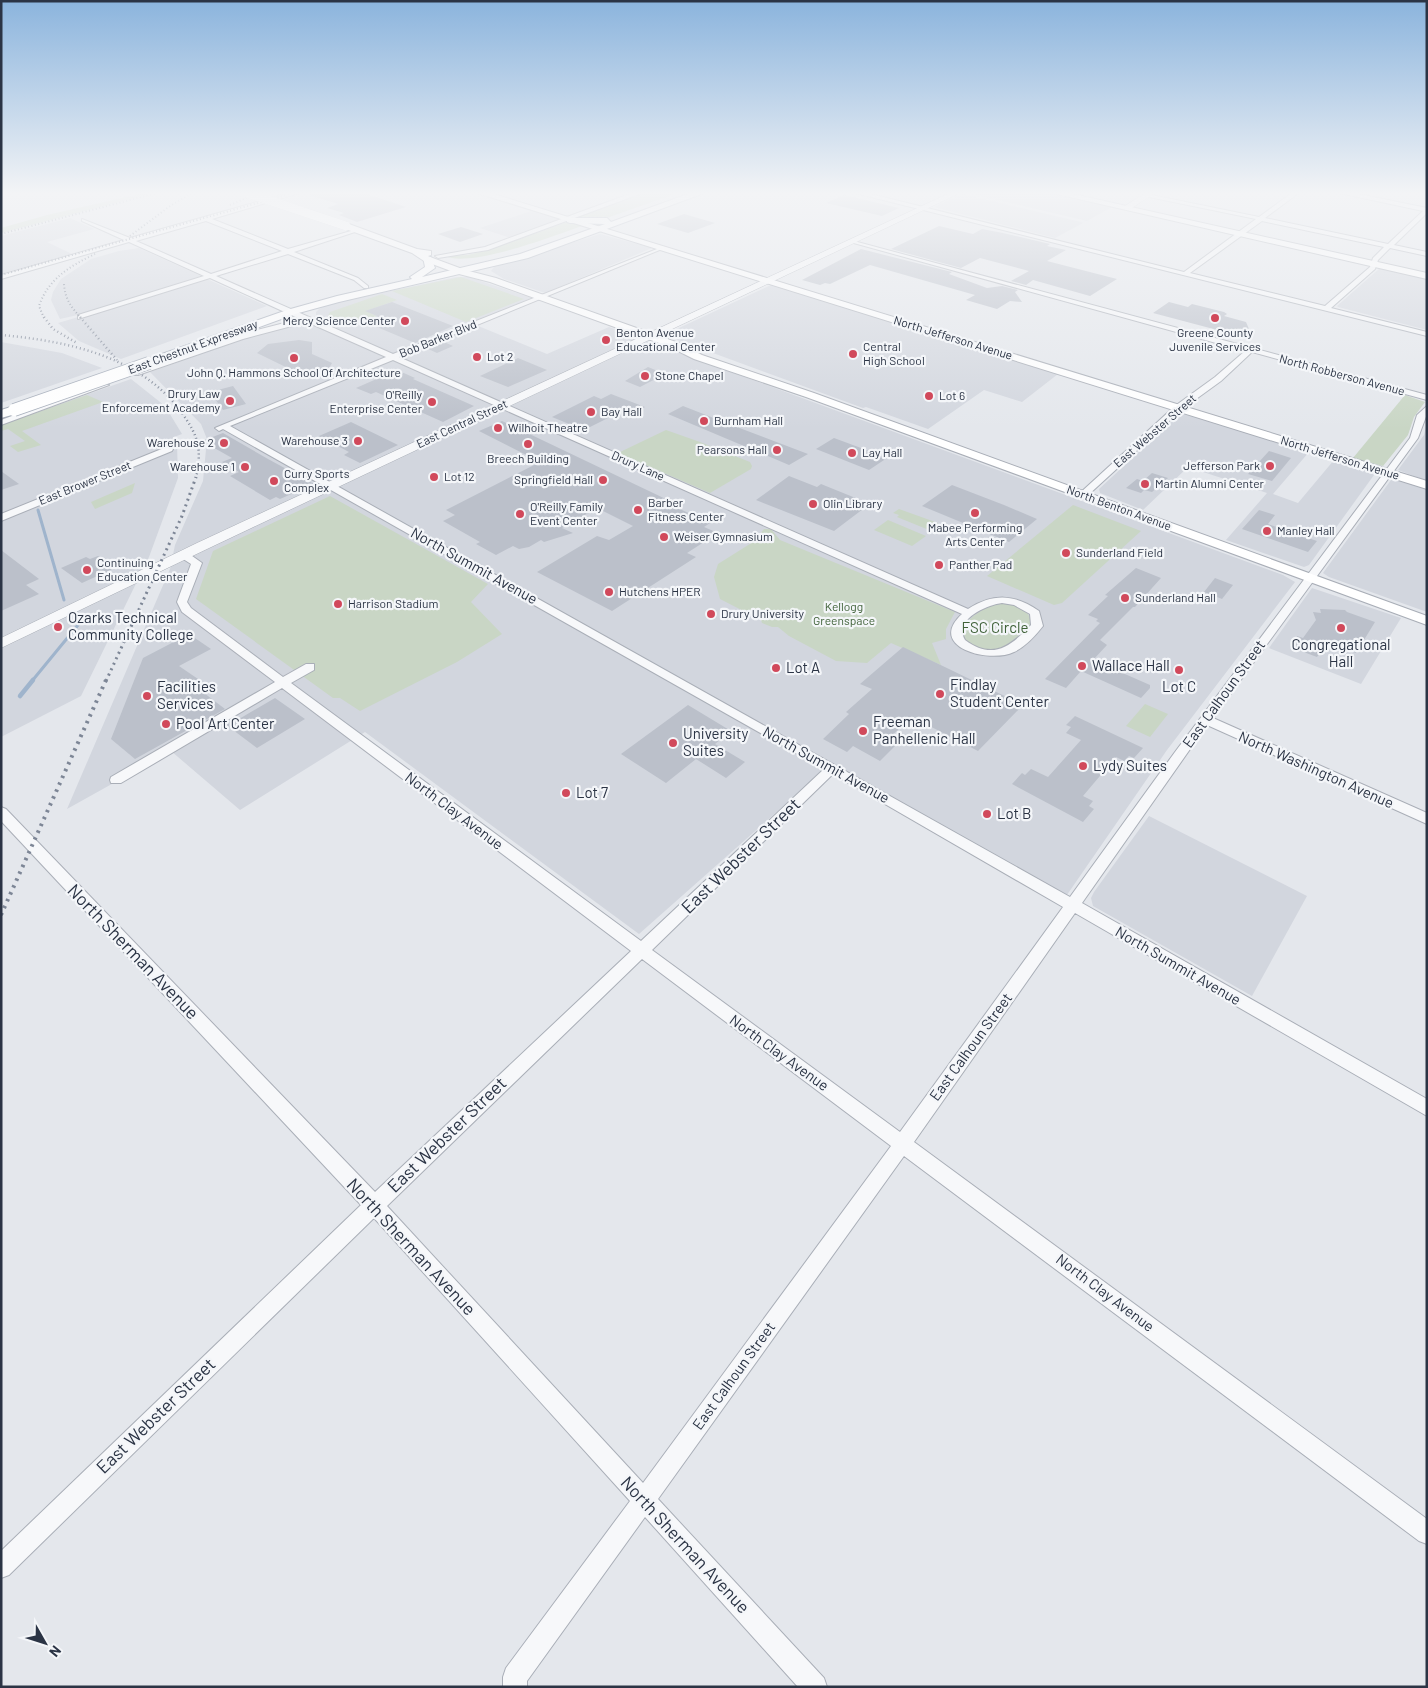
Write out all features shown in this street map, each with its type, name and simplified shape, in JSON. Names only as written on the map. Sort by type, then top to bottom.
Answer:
[{"type":"main road","points":[[415,277],[425,271]]},
{"type":"main road","name":"East Chestnut Expressway","points":[[6,409],[287,310],[366,287],[452,271]]},
{"type":"main road","name":"East Chestnut Expressway","points":[[287,310],[456,271]]},
{"type":"main road","name":"North Benton Avenue","points":[[468,271],[648,336],[698,357],[810,395],[1427,621]]},
{"type":"main road","name":"North Jefferson Avenue","points":[[736,271],[1427,486]]},
{"type":"main road","points":[[1404,271],[1427,276]]},
{"type":"main road","points":[[308,319],[311,312],[321,305],[337,299]]},
{"type":"street","points":[[1,277],[23,271]]},
{"type":"street","points":[[199,271],[308,319]]},
{"type":"street","points":[[81,317],[228,271]]},
{"type":"street","points":[[335,271],[356,279],[366,287]]},
{"type":"street","name":"Bob Barker Blvd","points":[[219,428],[604,271]]},
{"type":"street","name":"East Central Street","points":[[1,644],[184,555],[787,271]]},
{"type":"street","name":"North Robberson Avenue","points":[[962,271],[1427,398]]},
{"type":"street","points":[[1172,271],[1427,334]]},
{"type":"street","points":[[1185,274],[1190,271]]},
{"type":"street","points":[[1326,309],[1370,271]]},
{"type":"street","points":[[138,373],[240,337],[308,319]]},
{"type":"street","name":"Drury Lane","points":[[308,319],[969,613]]},
{"type":"street","name":"East Webster Street","points":[[1083,494],[1178,408],[1218,379],[1251,349]]},
{"type":"street","points":[[1,423],[105,385]]},
{"type":"street","name":"East Calhoun Street","points":[[515,1687],[515,1677],[903,1143],[1309,578],[1414,438],[1421,415],[1427,408]]},
{"type":"street","name":"North Summit Avenue","points":[[219,428],[331,486],[1073,905],[1427,1108]]},
{"type":"street","name":"East Brower Street","points":[[1,518],[170,449]]},
{"type":"street","name":"North Clay Avenue","points":[[184,555],[197,563],[182,602],[186,610],[641,951],[903,1143],[1427,1533]]},
{"type":"street","points":[[994,599],[1010,600],[1035,613],[1037,626],[1010,651],[995,654],[983,653],[964,645],[958,639],[957,626],[969,613],[984,602],[994,599]]},
{"type":"street","points":[[116,780],[310,666]]},
{"type":"street","name":"North Washington Avenue","points":[[1206,720],[1427,819]]},
{"type":"street","name":"East Webster Street","points":[[1,1566],[374,1205],[832,769]]},
{"type":"street","name":"North Sherman Avenue","points":[[1,812],[374,1205],[815,1687]]},
{"type":"shaded area","points":[[1,271],[12,271],[1,274]]},
{"type":"shaded area","points":[[73,271],[189,271],[201,276],[82,314],[60,319],[51,300],[53,292],[61,279]]},
{"type":"shaded area","points":[[491,271],[598,271],[545,293],[504,279]]},
{"type":"shaded area","points":[[1377,271],[1394,271],[1427,277],[1427,330],[1337,306]]},
{"type":"shaded area","name":"Drury University","points":[[456,277],[469,277],[532,298],[471,323],[547,354],[609,327],[1283,575],[1295,582],[1167,750],[1060,905],[824,770],[639,934],[365,732],[240,810],[171,751],[67,809],[170,569],[175,545],[203,481],[207,439],[201,424],[150,372],[247,338],[301,324],[316,316],[316,312],[319,309],[330,304]]},
{"type":"shaded area","points":[[207,279],[267,306],[121,359],[79,341],[58,323]]},
{"type":"shaded area","name":"Central High School","points":[[771,285],[1058,374],[1022,402],[984,390],[928,429],[866,407],[863,408],[664,335]]},
{"type":"shaded area","points":[[1,342],[62,353],[102,368],[1,403]]},
{"type":"shaded area","name":"Ozarks Technical Community College","points":[[131,379],[165,406],[182,434],[174,437],[177,444],[178,478],[149,557],[81,696],[1,737],[1,425]]},
{"type":"shaded area","points":[[1180,414],[1309,452],[1273,494],[1298,503],[1334,460],[1369,471],[1374,475],[1309,565],[1304,567],[1226,540],[1267,493],[1188,467],[1143,510],[1100,493],[1099,489]]},
{"type":"shaded area","points":[[1427,422],[1427,481],[1398,470],[1424,435]]},
{"type":"shaded area","points":[[1391,480],[1427,489],[1427,612],[1329,577],[1323,573]]},
{"type":"shaded area","points":[[1312,588],[1401,618],[1361,684],[1269,648]]},
{"type":"shaded area","points":[[1149,816],[1307,896],[1252,996],[1093,906],[1091,898],[1094,892]]},
{"type":"green space","points":[[461,277],[524,299],[466,322],[392,291]]},
{"type":"green space","points":[[382,294],[397,300],[366,311],[377,316],[375,318],[359,324],[347,319],[340,322],[328,316],[330,312]]},
{"type":"green space","points":[[87,395],[103,402],[22,431],[41,445],[18,452],[10,446],[25,441],[8,429],[1,431],[1,425]]},
{"type":"green space","points":[[1405,395],[1425,402],[1414,417],[1408,435],[1383,466],[1353,458]]},
{"type":"green space","points":[[666,430],[750,462],[751,469],[710,493],[618,453]]},
{"type":"green space","points":[[135,483],[132,493],[95,509],[91,502]]},
{"type":"green space","name":"Harrison Stadium","points":[[330,496],[488,584],[471,602],[502,634],[457,662],[360,711],[340,698],[333,698],[196,599],[213,551]]},
{"type":"green space","name":"Sunderland Field","points":[[1073,505],[1141,531],[1062,603],[1054,605],[987,576]]},
{"type":"green space","points":[[899,509],[938,523],[937,525],[942,527],[937,531],[929,530],[897,517],[899,515],[893,513]]},
{"type":"green space","points":[[888,520],[926,536],[912,546],[874,530]]},
{"type":"green space","name":"Kellogg Greenspace","points":[[764,529],[771,529],[780,540],[955,612],[946,629],[946,639],[932,643],[941,665],[891,643],[867,663],[836,661],[789,636],[778,627],[762,623],[761,620],[720,599],[714,577],[718,564],[753,542]]},
{"type":"green space","name":"FSC Circle","points":[[1004,603],[1023,609],[1029,616],[1030,625],[1008,644],[993,650],[976,647],[965,641],[962,632],[974,616],[985,608]]},
{"type":"green space","points":[[1145,704],[1168,714],[1150,737],[1126,726]]},
{"type":"building","points":[[820,271],[858,271],[830,284],[820,285],[802,280]]},
{"type":"building","points":[[890,271],[947,271],[952,272],[949,274],[987,288],[1002,286],[1018,290],[1015,292],[1022,302],[1010,301],[997,309],[966,300],[975,295]]},
{"type":"building","points":[[1029,271],[1085,271],[1117,279],[1090,296],[1033,280],[1026,285],[1011,281]]},
{"type":"building","name":"Mercy Science Center","points":[[392,302],[453,326],[415,343],[365,322],[377,316],[365,311]]},
{"type":"building","name":"Greene County Juvenile Services","points":[[1169,302],[1188,307],[1192,304],[1224,312],[1227,314],[1224,316],[1246,322],[1249,329],[1240,336],[1153,313]]},
{"type":"building","name":"John Q. Hammons School Of Architecture","points":[[299,340],[312,342],[312,354],[332,363],[328,370],[304,376],[257,353],[268,344]]},
{"type":"building","points":[[442,341],[453,346],[437,353],[426,348]]},
{"type":"building","points":[[518,358],[547,370],[508,387],[480,376]]},
{"type":"building","name":"Stone Chapel","points":[[648,367],[665,374],[640,387],[625,381]]},
{"type":"building","name":"O'Reilly Enterprise Center","points":[[397,370],[474,406],[443,422],[376,392],[371,394],[356,388]]},
{"type":"building","name":"Drury Law Enforcement Academy","points":[[233,386],[246,404],[223,410],[210,392]]},
{"type":"building","name":"Bay Hall","points":[[611,394],[645,407],[631,415],[622,411],[584,430],[552,417],[594,396],[601,399]]},
{"type":"building","points":[[683,406],[808,454],[789,465],[668,414]]},
{"type":"building","points":[[502,421],[672,502],[669,504],[710,523],[704,527],[718,533],[687,553],[696,557],[612,611],[537,572],[597,536],[609,540],[633,526],[597,508],[562,528],[573,533],[544,542],[541,540],[529,547],[519,549],[513,546],[496,555],[476,544],[480,542],[443,521],[455,515],[446,510],[540,462],[479,431]]},
{"type":"building","name":"Warehouse 3","points":[[351,422],[398,445],[360,463],[344,455],[349,452],[319,436]]},
{"type":"building","points":[[223,433],[314,484],[280,499],[276,497],[270,500],[230,476],[239,472],[222,462],[232,458],[202,441]]},
{"type":"building","name":"Lay Hall","points":[[834,438],[887,458],[869,470],[816,449]]},
{"type":"building","name":"Jefferson Park","points":[[1269,451],[1291,458],[1272,481],[1248,474]]},
{"type":"building","points":[[1,471],[19,484],[1,490]]},
{"type":"building","name":"Martin Alumni Center","points":[[1152,473],[1168,478],[1152,492],[1144,490],[1141,493],[1126,488],[1137,479],[1143,481]]},
{"type":"building","name":"Olin Library","points":[[789,476],[817,487],[821,484],[858,499],[855,502],[867,506],[834,531],[756,500]]},
{"type":"building","name":"Mabee Performing Arts Center","points":[[952,485],[1037,519],[1009,542],[922,506]]},
{"type":"building","name":"Manley Hall","points":[[1259,510],[1275,515],[1268,524],[1317,541],[1308,552],[1242,529]]},
{"type":"building","points":[[1,550],[39,579],[26,585],[39,594],[1,611]]},
{"type":"building","name":"Continuing Education Center","points":[[98,556],[115,568],[82,583],[61,568],[86,557],[90,559]]},
{"type":"building","points":[[1136,568],[1161,578],[1135,607],[1100,640],[1107,645],[1093,660],[1150,685],[1150,688],[1141,698],[1081,671],[1066,688],[1045,679],[1100,623],[1096,621],[1098,619],[1088,615],[1108,596],[1105,595]]},
{"type":"building","points":[[1215,578],[1233,585],[1222,599],[1204,592]]},
{"type":"building","name":"Congregational Hall","points":[[1320,609],[1345,610],[1375,622],[1356,653],[1327,642],[1317,657],[1290,647],[1297,636],[1303,638],[1316,620],[1313,612],[1321,613]]},
{"type":"building","points":[[189,634],[211,649],[179,666],[198,679],[191,683],[225,709],[135,759],[111,739],[143,658]]},
{"type":"building","name":"Findlay Student Center","points":[[903,647],[1023,705],[978,751],[912,717],[887,740],[896,745],[880,761],[853,746],[847,752],[823,739],[849,714],[846,712],[872,689],[860,684]]},
{"type":"building","points":[[275,698],[305,719],[257,748],[225,724],[237,717],[239,719]]},
{"type":"building","name":"University Suites","points":[[688,705],[731,731],[715,744],[745,762],[726,778],[696,759],[666,783],[621,754]]},
{"type":"building","name":"Lydy Suites","points":[[1075,716],[1143,748],[1134,758],[1129,756],[1124,761],[1116,757],[1083,796],[1093,801],[1089,806],[1094,809],[1083,822],[1012,784],[1022,773],[1025,775],[1031,769],[1048,777],[1081,740],[1066,733],[1071,727],[1066,725]]},
{"type":"waterway","points":[[38,510],[64,600]]},
{"type":"waterway","points":[[32,681],[78,625],[79,615]]},
{"type":"waterway","points":[[20,696],[33,680]]},
{"type":"railway","points":[[1,275],[16,271]]},
{"type":"railway","points":[[44,318],[39,306],[43,297],[54,281],[66,271]]},
{"type":"railway","points":[[64,284],[69,302],[81,318]]},
{"type":"railway","points":[[44,317],[53,329],[77,343]]},
{"type":"railway","points":[[80,317],[117,360]]},
{"type":"railway","points":[[1,335],[76,347],[124,365],[146,378],[165,394],[182,413],[192,429],[199,451],[196,478]]},
{"type":"railway","points":[[106,681],[182,516],[196,477]]},
{"type":"railway","points":[[1,915],[106,680]]},
{"type":"place","name":"Greene County Juvenile Services","points":[[1215,318]]},
{"type":"place","name":"Mercy Science Center","points":[[405,321]]},
{"type":"place","name":"Benton Avenue Educational Center","points":[[606,340]]},
{"type":"place","name":"Central High School","points":[[853,354]]},
{"type":"place","name":"Lot 2","points":[[477,357]]},
{"type":"place","name":"John Q. Hammons School Of Architecture","points":[[294,358]]},
{"type":"place","name":"Stone Chapel","points":[[645,376]]},
{"type":"place","name":"Lot 6","points":[[929,396]]},
{"type":"place","name":"Drury Law Enforcement Academy","points":[[230,401]]},
{"type":"place","name":"O'Reilly Enterprise Center","points":[[432,402]]},
{"type":"place","name":"Bay Hall","points":[[591,412]]},
{"type":"place","name":"Burnham Hall","points":[[704,421]]},
{"type":"place","name":"Wilhoit Theatre","points":[[498,428]]},
{"type":"place","name":"Warehouse 3","points":[[358,441]]},
{"type":"place","name":"Warehouse 2","points":[[224,443]]},
{"type":"place","name":"Breech Building","points":[[528,444]]},
{"type":"place","name":"Pearsons Hall","points":[[777,450]]},
{"type":"place","name":"Lay Hall","points":[[852,453]]},
{"type":"place","name":"Jefferson Park","points":[[1270,466]]},
{"type":"place","name":"Warehouse 1","points":[[245,467]]},
{"type":"place","name":"Lot 12","points":[[434,477]]},
{"type":"place","name":"Springfield Hall","points":[[603,480]]},
{"type":"place","name":"Curry Sports Complex","points":[[274,481]]},
{"type":"place","name":"Martin Alumni Center","points":[[1145,484]]},
{"type":"place","name":"Olin Library","points":[[813,504]]},
{"type":"place","name":"Barber Fitness Center","points":[[638,510]]},
{"type":"place","name":"Mabee Performing Arts Center","points":[[975,513]]},
{"type":"place","name":"O'Reilly Family Event Center","points":[[520,514]]},
{"type":"place","name":"Manley Hall","points":[[1267,531]]},
{"type":"place","name":"Weiser Gymnasium","points":[[664,537]]},
{"type":"place","name":"Sunderland Field","points":[[1066,553]]},
{"type":"place","name":"Panther Pad","points":[[939,565]]},
{"type":"place","name":"Continuing Education Center","points":[[87,570]]},
{"type":"place","name":"Hutchens HPER","points":[[609,592]]},
{"type":"place","name":"Sunderland Hall","points":[[1125,598]]},
{"type":"place","name":"Harrison Stadium","points":[[338,604]]},
{"type":"place","name":"Drury University","points":[[711,614]]},
{"type":"place","name":"Ozarks Technical Community College","points":[[58,627]]},
{"type":"place","name":"Congregational Hall","points":[[1341,628]]},
{"type":"place","name":"Wallace Hall","points":[[1082,666]]},
{"type":"place","name":"Lot A","points":[[776,668]]},
{"type":"place","name":"Lot C","points":[[1179,670]]},
{"type":"place","name":"Findlay Student Center","points":[[940,694]]},
{"type":"place","name":"Facilities Services","points":[[147,696]]},
{"type":"place","name":"Pool Art Center","points":[[166,724]]},
{"type":"place","name":"Freeman Panhellenic Hall","points":[[863,731]]},
{"type":"place","name":"University Suites","points":[[673,743]]},
{"type":"place","name":"Lydy Suites","points":[[1083,766]]},
{"type":"place","name":"Lot 7","points":[[566,793]]},
{"type":"place","name":"Lot B","points":[[987,814]]}]
